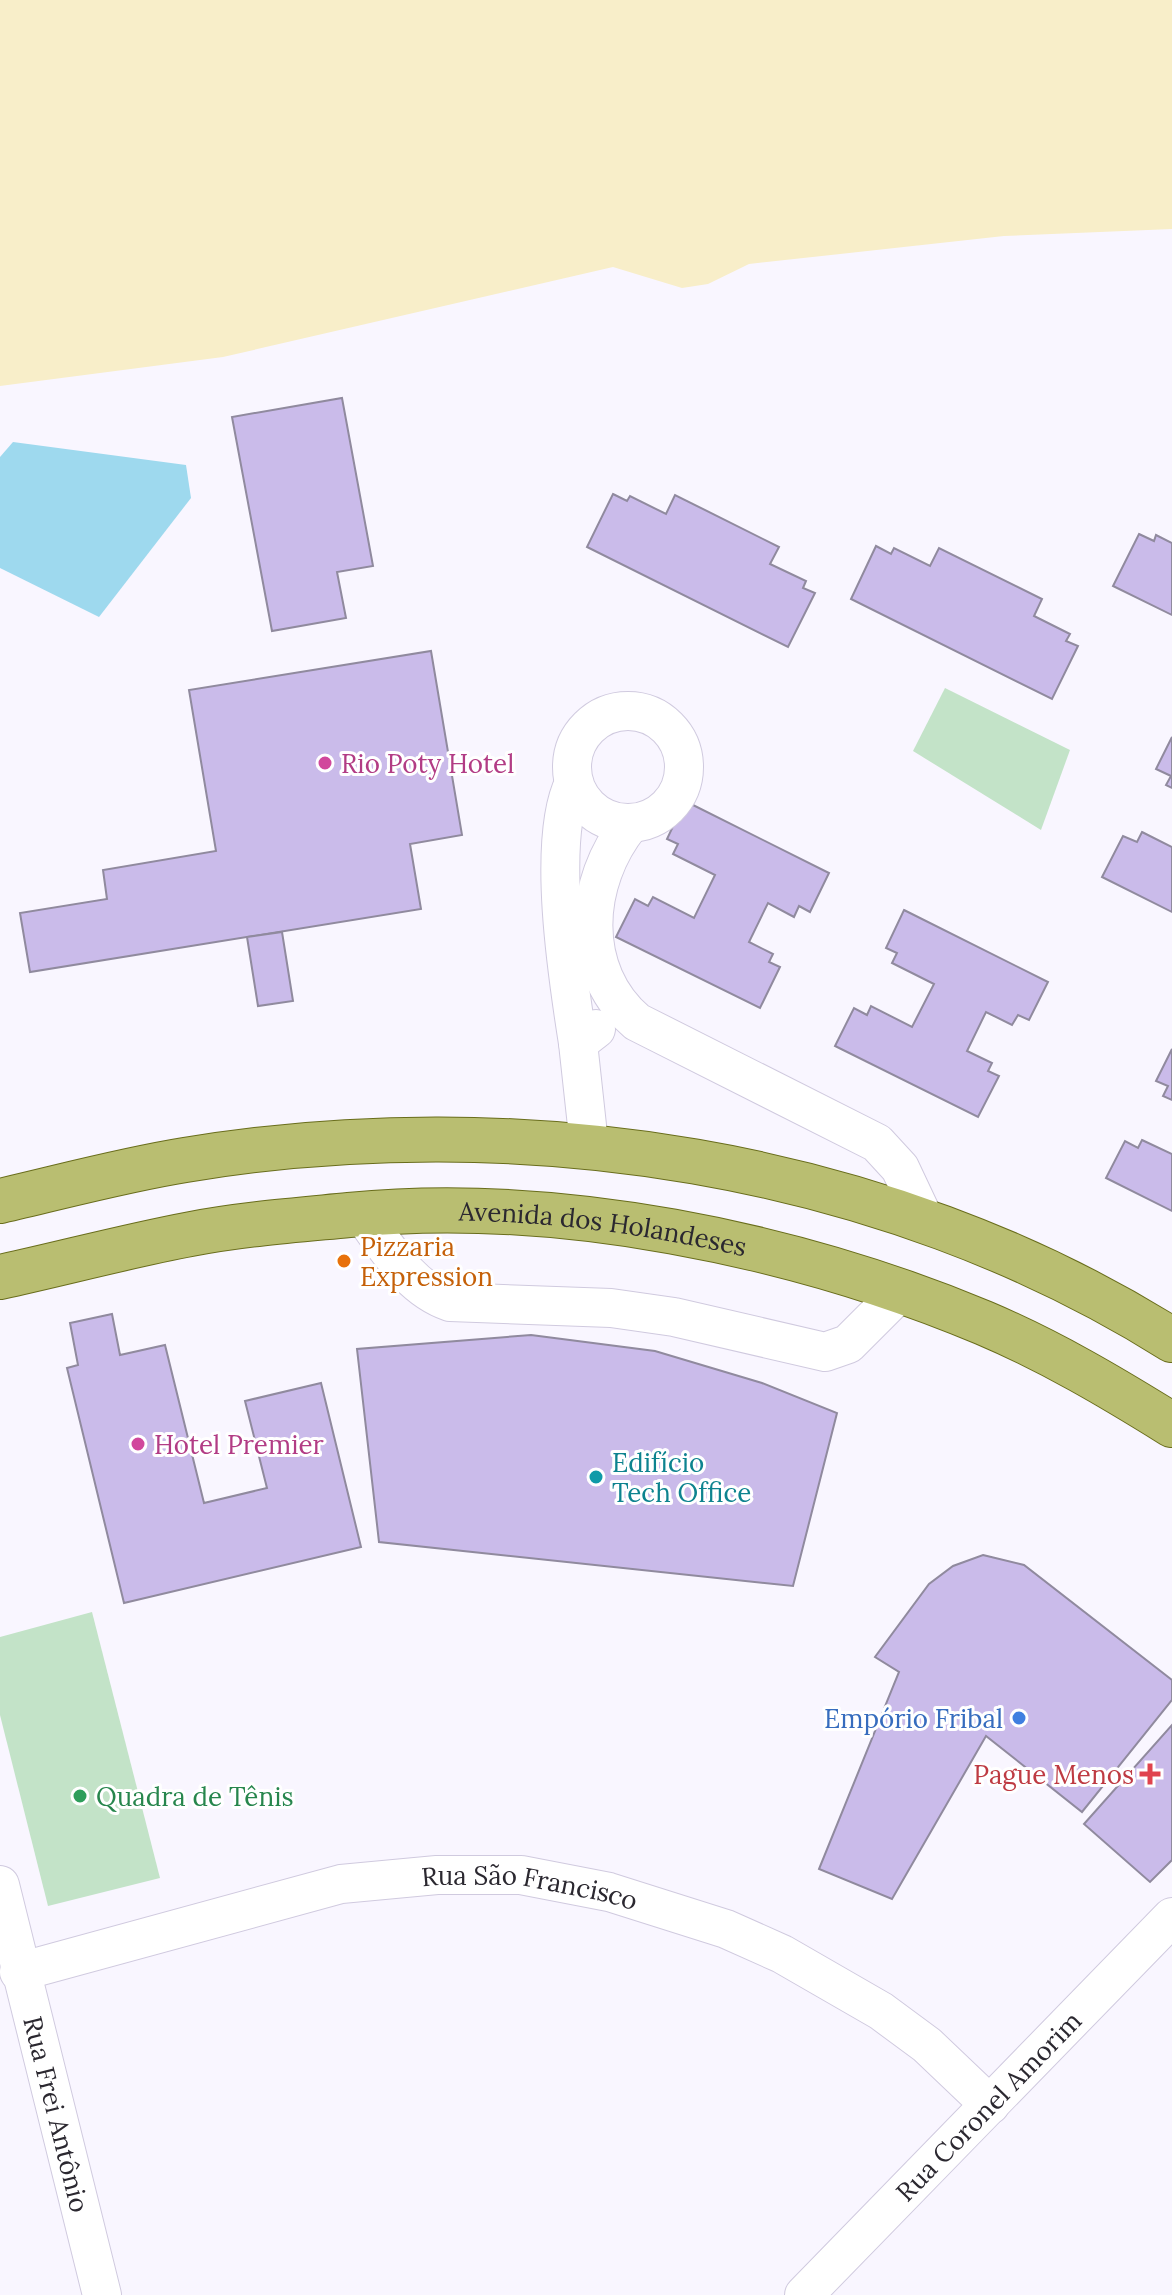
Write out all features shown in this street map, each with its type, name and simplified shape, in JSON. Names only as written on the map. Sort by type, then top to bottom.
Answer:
[{"type":"main road","points":[[0,1201],[185,1160],[339,1143],[411,1140],[589,1144],[719,1167],[925,1221],[1036,1267],[1134,1316],[1172,1340]]},
{"type":"main road","name":"Avenida dos Holandeses","points":[[0,1277],[193,1233],[362,1214],[500,1214],[591,1220],[718,1241],[837,1269],[984,1323],[1061,1359],[1172,1425]]},
{"type":"street","points":[[574,783],[582,801],[596,814],[612,822],[630,824],[663,812],[683,783],[684,765],[680,747],[671,731],[656,719],[638,712],[619,712],[601,718],[585,729],[573,755],[574,783],[561,821],[560,851],[569,987],[589,1144]]},
{"type":"street","points":[[630,824],[605,859],[599,879],[595,950],[599,969],[611,993],[637,1022]]},
{"type":"street","points":[[578,1043],[604,1024],[625,1020],[637,1022],[877,1143],[900,1168],[925,1221]]},
{"type":"street","points":[[362,1214],[413,1280],[434,1296],[450,1302],[611,1308],[674,1317],[825,1352],[848,1344],[900,1292]]},
{"type":"street","name":"Rua São Francisco","points":[[19,1972],[341,1884],[437,1875],[521,1875],[609,1892],[726,1929],[782,1954],[881,2011],[927,2045],[990,2105]]},
{"type":"street","name":"Rua Frei Antônio","points":[[0,1885],[19,1972],[102,2295]]},
{"type":"street","name":"Rua Coronel Amorim","points":[[804,2295],[1172,1917]]},
{"type":"green space","points":[[945,688],[1070,750],[1041,830],[913,751]]},
{"type":"green space","name":"Quadra de Tênis","points":[[92,1612],[160,1878],[48,1906],[0,1715],[0,1637]]},
{"type":"sand","points":[[0,0],[1172,0],[1172,229],[1004,236],[749,264],[708,284],[682,288],[613,267],[223,357],[0,386]]},
{"type":"water","points":[[13,442],[186,465],[191,498],[99,617],[0,568],[0,457]]},
{"type":"building","points":[[342,398],[373,566],[337,572],[346,618],[272,631],[232,417]]},
{"type":"building","points":[[613,494],[627,501],[630,496],[666,514],[675,495],[779,547],[770,564],[806,581],[803,588],[815,593],[788,647],[587,547]]},
{"type":"building","points":[[1139,534],[1154,541],[1156,535],[1172,543],[1172,615],[1113,586]]},
{"type":"building","points":[[876,546],[891,554],[894,548],[930,566],[939,548],[1042,599],[1034,616],[1070,634],[1066,641],[1078,646],[1052,699],[851,599]]},
{"type":"building","name":"Rio Poty Hotel","points":[[431,651],[462,835],[410,844],[421,909],[30,972],[20,913],[107,899],[103,870],[216,851],[189,690]]},
{"type":"building","points":[[1172,737],[1172,788],[1166,785],[1171,776],[1156,769]]},
{"type":"building","points":[[685,801],[829,873],[810,912],[799,906],[794,917],[768,903],[749,942],[773,954],[769,962],[780,967],[760,1008],[616,937],[635,899],[648,906],[653,897],[694,918],[715,875],[673,854],[678,844],[667,839]]},
{"type":"building","points":[[1142,832],[1172,847],[1172,912],[1102,877],[1123,836],[1137,842]]},
{"type":"building","points":[[904,910],[1048,982],[1029,1020],[1018,1015],[1012,1025],[986,1012],[967,1051],[992,1063],[988,1071],[999,1076],[978,1117],[835,1046],[854,1008],[867,1015],[871,1006],[912,1027],[934,984],[892,963],[897,953],[886,948]]},
{"type":"building","points":[[282,932],[293,1001],[258,1006],[247,937]]},
{"type":"building","points":[[1172,1049],[1172,1100],[1163,1096],[1168,1086],[1156,1081]]},
{"type":"building","points":[[1142,1140],[1172,1154],[1172,1211],[1106,1178],[1125,1141],[1138,1148]]},
{"type":"building","name":"Hotel Premier","points":[[112,1314],[120,1355],[165,1345],[204,1503],[267,1488],[245,1401],[321,1383],[361,1547],[124,1603],[67,1368],[78,1365],[70,1323]]},
{"type":"building","name":"Edifício Tech Office","points":[[531,1335],[655,1351],[762,1383],[837,1413],[793,1586],[379,1542],[357,1349]]},
{"type":"building","name":"Empório Fribal","points":[[983,1555],[1024,1565],[1172,1680],[1172,1700],[1082,1812],[986,1736],[892,1899],[819,1869],[899,1672],[875,1657],[929,1584],[953,1566]]},
{"type":"building","name":"Pague Menos","points":[[1172,1725],[1172,1860],[1150,1882],[1084,1824]]},
{"type":"place","name":"Rio Poty Hotel","points":[[325,763]]},
{"type":"place","name":"Pizzaria Expression","points":[[344,1261]]},
{"type":"place","name":"Hotel Premier","points":[[138,1444]]},
{"type":"place","name":"Edifício Tech Office","points":[[596,1477]]},
{"type":"place","name":"Empório Fribal","points":[[1019,1718]]},
{"type":"place","name":"Pague Menos","points":[[1150,1774]]},
{"type":"place","name":"Quadra de Tênis","points":[[80,1796]]}]
